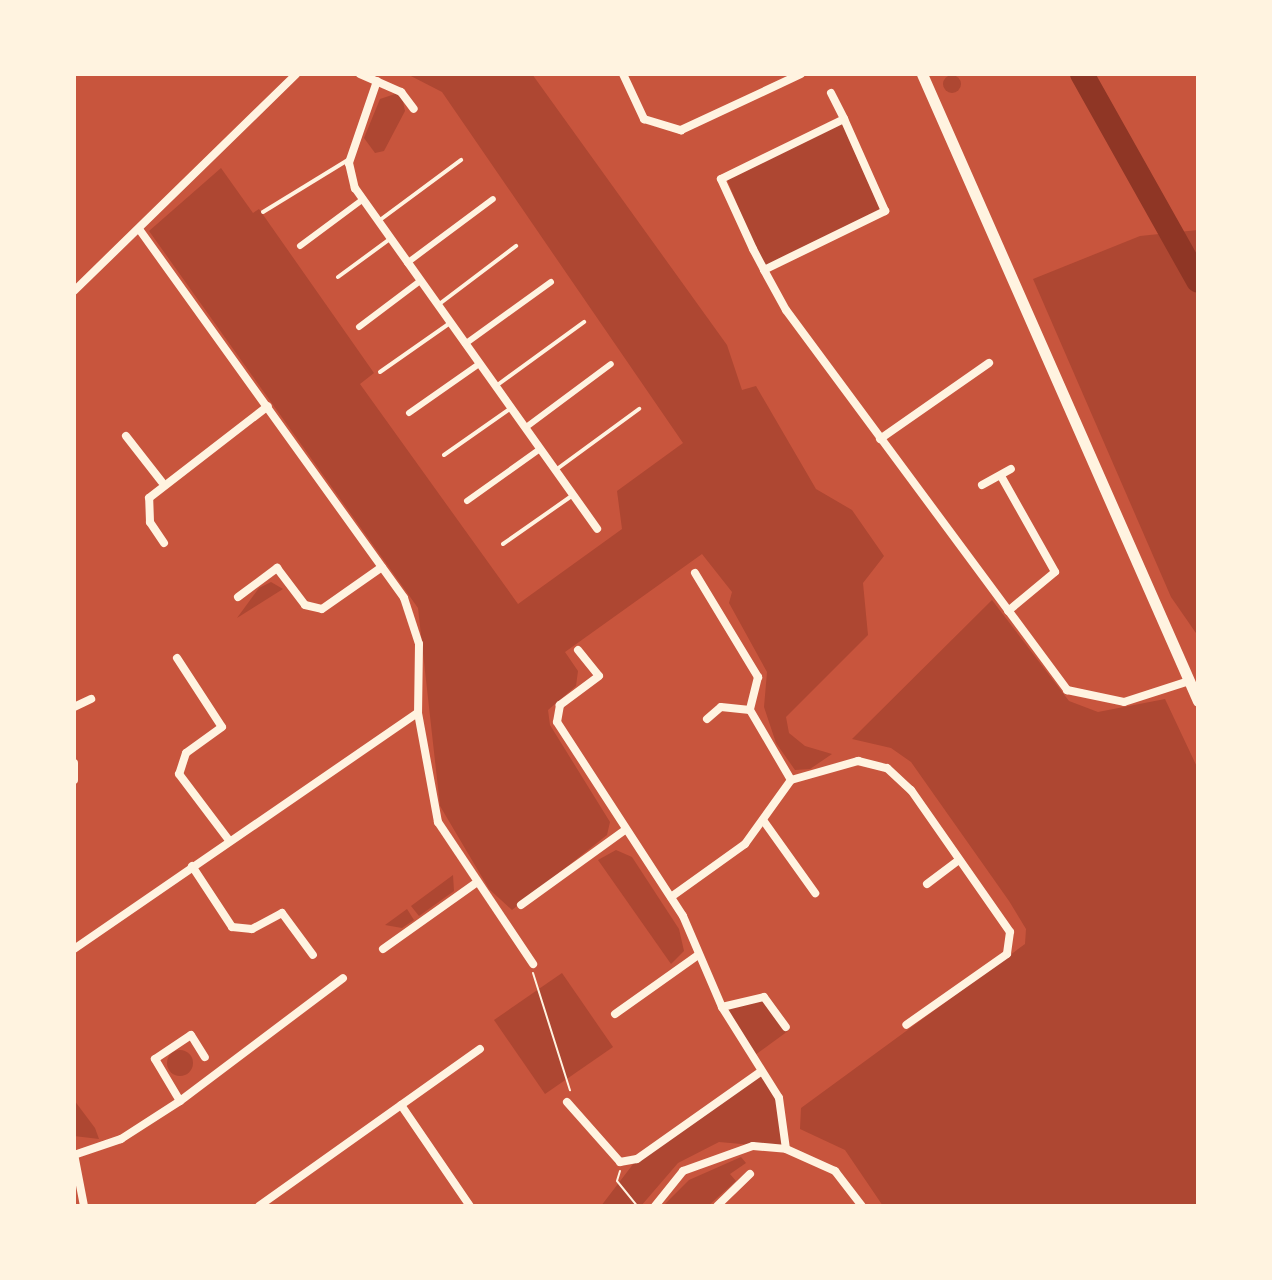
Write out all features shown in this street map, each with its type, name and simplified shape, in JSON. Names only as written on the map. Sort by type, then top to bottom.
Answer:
[{"type":"main road","points":[[922,74],[1198,701]]},
{"type":"street","points":[[74,291],[296,74]]},
{"type":"street","points":[[360,74],[391,88],[414,109]]},
{"type":"street","points":[[623,74],[644,119],[681,130],[801,74]]},
{"type":"street","points":[[377,81],[350,159],[362,200],[597,529]]},
{"type":"street","points":[[764,270],[885,211],[831,93]]},
{"type":"street","points":[[844,119],[721,179],[764,270],[880,439],[1067,690],[1083,697],[1124,702],[1189,681]]},
{"type":"street","points":[[407,263],[493,199]]},
{"type":"street","points":[[300,246],[362,200]]},
{"type":"street","points":[[139,229],[382,567],[415,619],[418,713],[438,822],[533,964]]},
{"type":"street","points":[[359,327],[420,281]]},
{"type":"street","points":[[465,344],[551,282]]},
{"type":"street","points":[[880,439],[989,363]]},
{"type":"street","points":[[409,413],[479,364]]},
{"type":"street","points":[[525,428],[611,364]]},
{"type":"street","points":[[164,543],[148,511],[162,482],[268,406]]},
{"type":"street","points":[[126,436],[162,482]]},
{"type":"street","points":[[467,501],[540,449]]},
{"type":"street","points":[[982,485],[1011,469]]},
{"type":"street","points":[[1001,476],[1055,572],[1008,611]]},
{"type":"street","points":[[238,597],[277,568],[305,605],[322,609],[382,567]]},
{"type":"street","points":[[695,573],[758,677],[750,710],[791,780]]},
{"type":"street","points":[[578,650],[599,676],[560,705],[557,722],[671,897],[722,1007],[759,1073],[779,1098],[786,1149]]},
{"type":"street","points":[[177,658],[222,727],[186,753],[179,774],[228,839]]},
{"type":"street","points":[[74,707],[91,699]]},
{"type":"street","points":[[707,719],[721,707],[750,710]]},
{"type":"street","points":[[74,949],[228,839],[418,713]]},
{"type":"street","points":[[671,897],[745,844],[791,780],[858,761],[887,768],[911,790],[957,861],[1010,932],[1007,954],[906,1025]]},
{"type":"street","points":[[74,763],[74,780]]},
{"type":"street","points":[[763,820],[815,893]]},
{"type":"street","points":[[521,905],[625,830]]},
{"type":"street","points":[[927,884],[957,861]]},
{"type":"street","points":[[192,866],[232,927],[252,929],[282,913],[313,955]]},
{"type":"street","points":[[383,949],[476,883]]},
{"type":"street","points":[[615,1014],[698,955]]},
{"type":"street","points":[[84,1206],[74,1154],[121,1139],[180,1101],[343,978]]},
{"type":"street","points":[[722,1007],[764,997],[786,1027]]},
{"type":"street","points":[[180,1101],[155,1059],[191,1035],[205,1057]]},
{"type":"street","points":[[259,1206],[270,1203],[480,1049]]},
{"type":"street","points":[[567,1102],[620,1162],[637,1159],[759,1073]]},
{"type":"street","points":[[401,1105],[470,1206]]},
{"type":"street","points":[[655,1206],[683,1171],[723,1152],[786,1149],[835,1171],[862,1206]]},
{"type":"street","points":[[717,1206],[750,1174]]},
{"type":"lane","points":[[263,212],[331,163],[350,159]]},
{"type":"lane","points":[[378,222],[461,160]]},
{"type":"lane","points":[[338,277],[390,239]]},
{"type":"lane","points":[[438,306],[516,246]]},
{"type":"lane","points":[[496,386],[584,322]]},
{"type":"lane","points":[[380,372],[450,323]]},
{"type":"lane","points":[[444,455],[511,408]]},
{"type":"lane","points":[[555,470],[639,409]]},
{"type":"lane","points":[[503,544],[573,495]]},
{"type":"path","points":[[533,964],[533,986],[573,1081],[567,1102]]},
{"type":"path","points":[[620,1162],[617,1181],[637,1206]]},
{"type":"shaded area","points":[[407,74],[532,74],[727,345],[742,390],[756,386],[816,489],[852,510],[884,556],[863,583],[868,635],[786,717],[789,733],[805,746],[832,754],[810,769],[795,770],[776,743],[764,707],[767,672],[729,603],[732,592],[702,554],[565,652],[578,671],[576,686],[548,710],[550,725],[610,822],[607,835],[512,910],[489,889],[440,806],[418,608],[149,231],[221,168],[253,213],[259,209],[374,373],[360,384],[518,604],[622,529],[617,491],[683,443],[442,92]]},
{"type":"shaded area","points":[[952,75],[961,84],[952,93],[943,84]]},
{"type":"shaded area","points":[[401,92],[405,111],[384,151],[375,153],[364,138],[380,99]]},
{"type":"shaded area","points":[[841,122],[881,211],[764,270],[726,177]]},
{"type":"shaded area","points":[[1198,230],[1198,636],[1171,597],[1033,279],[1140,236]]},
{"type":"shaded area","points":[[271,582],[283,589],[237,618],[259,588]]},
{"type":"shaded area","points":[[992,600],[1069,701],[1098,712],[1165,699],[1198,769],[1198,1206],[883,1206],[845,1150],[800,1129],[801,1108],[1025,944],[1026,929],[1009,901],[911,762],[891,748],[852,739]]},
{"type":"shaded area","points":[[616,850],[632,857],[679,929],[684,951],[671,964],[598,860]]},
{"type":"shaded area","points":[[453,875],[454,891],[419,916],[411,906]]},
{"type":"shaded area","points":[[407,909],[414,920],[402,928],[385,925]]},
{"type":"shaded area","points":[[562,973],[613,1047],[545,1094],[494,1020]]},
{"type":"shaded area","points":[[764,998],[788,1031],[751,1058],[722,1007]]},
{"type":"shaded area","points":[[180,1050],[189,1054],[193,1063],[189,1072],[180,1076],[171,1072],[167,1063],[171,1054]]},
{"type":"shaded area","points":[[759,1073],[779,1098],[786,1148],[719,1142],[678,1163],[641,1206],[601,1206],[637,1159]]},
{"type":"shaded area","points":[[74,1100],[95,1128],[99,1139],[74,1136]]},
{"type":"shaded area","points":[[741,1157],[746,1163],[730,1174],[736,1181],[708,1206],[663,1206],[689,1180]]},
{"type":"waterway","points":[[1082,74],[1198,281]]}]
